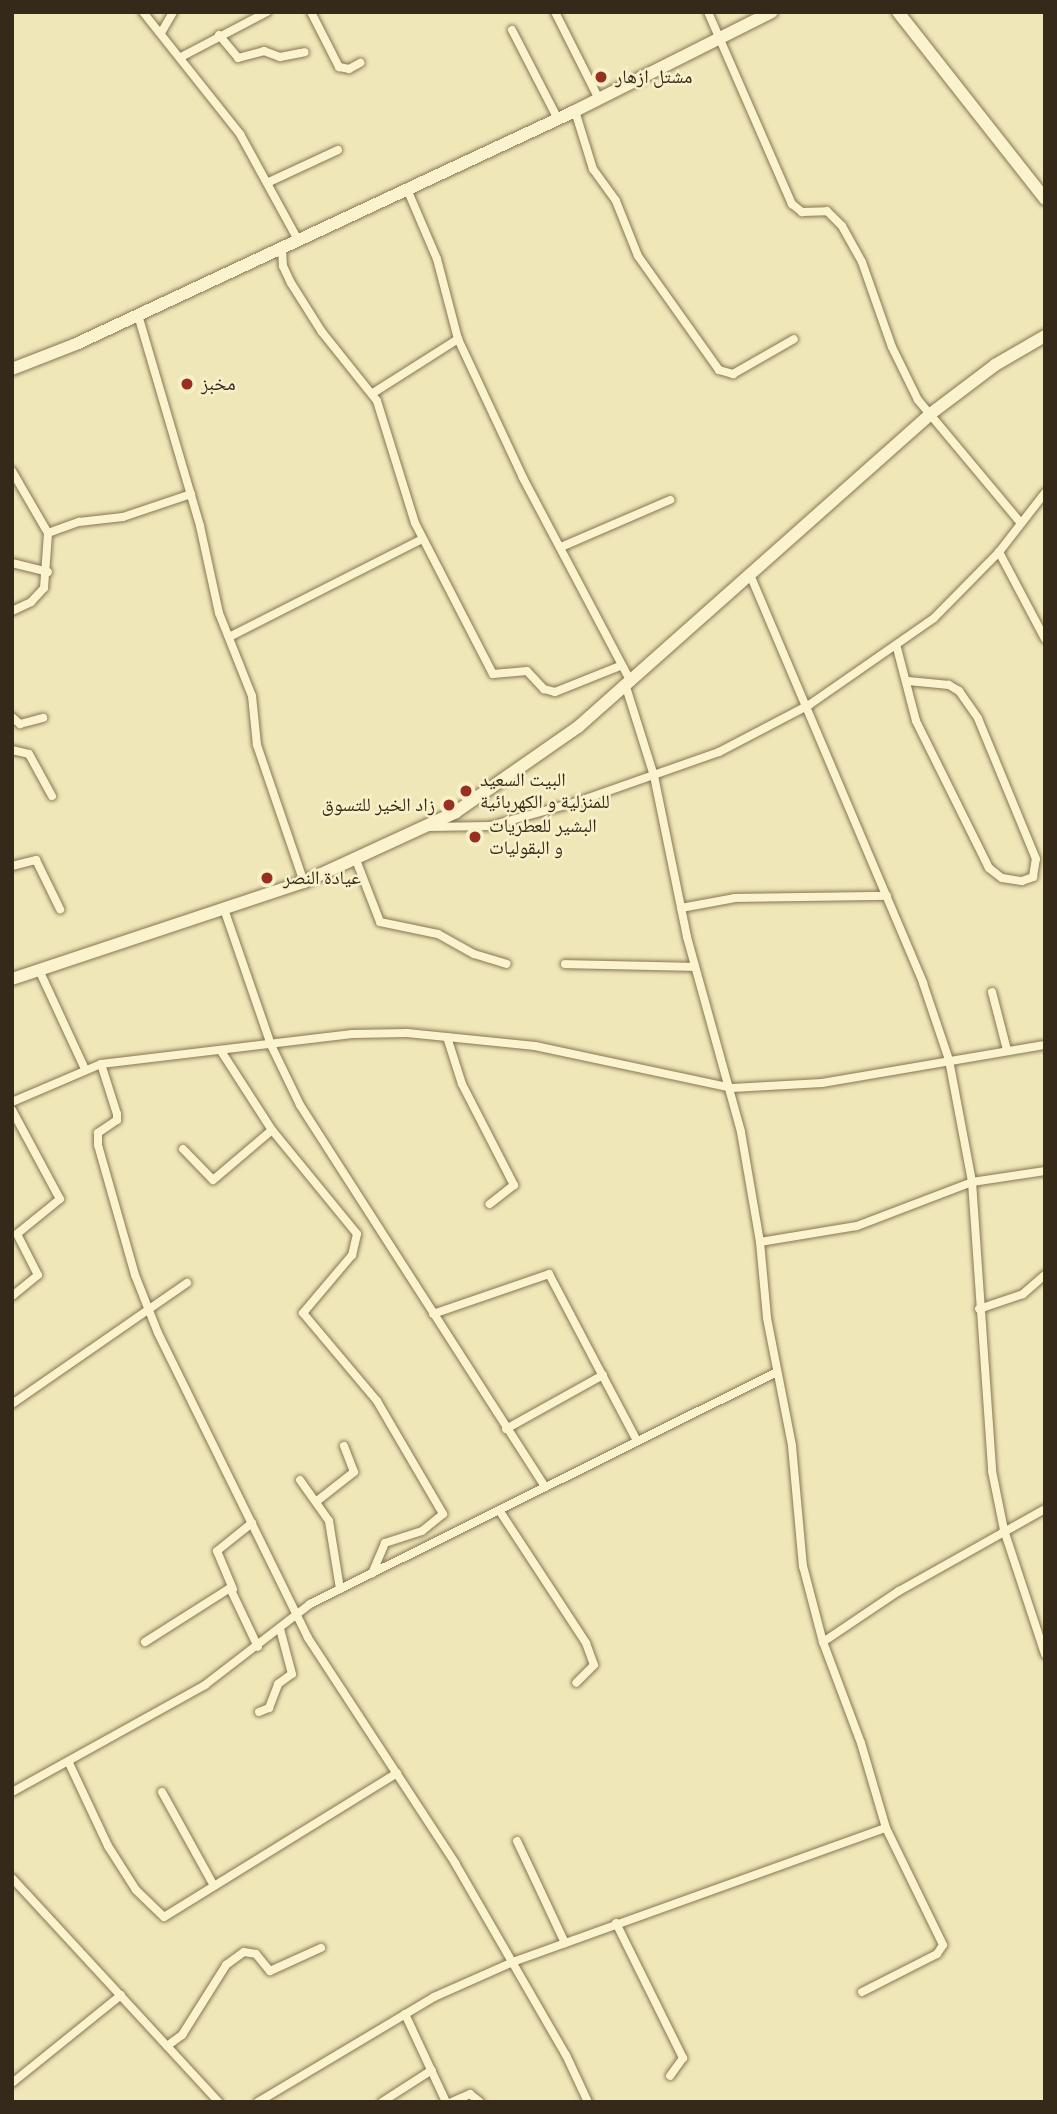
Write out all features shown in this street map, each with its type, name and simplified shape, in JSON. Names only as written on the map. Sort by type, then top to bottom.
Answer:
[{"type":"street","points":[[143,12],[240,134],[298,240]]},
{"type":"street","points":[[161,33],[173,12]]},
{"type":"street","points":[[181,57],[267,12]]},
{"type":"street","points":[[311,12],[340,67],[349,69],[360,63]]},
{"type":"street","points":[[555,12],[599,99]]},
{"type":"street","points":[[708,12],[721,36],[792,204],[802,212],[827,211],[842,226],[862,262],[907,381],[929,415],[1021,523]]},
{"type":"street","points":[[12,369],[138,315],[558,119],[772,12]]},
{"type":"street","points":[[898,12],[1045,199]]},
{"type":"street","points":[[512,30],[558,119]]},
{"type":"street","points":[[219,35],[238,58],[268,51],[280,57],[305,52]]},
{"type":"street","points":[[575,111],[593,169],[616,201],[638,256],[719,370],[733,374],[794,339]]},
{"type":"street","points":[[269,183],[338,150]]},
{"type":"street","points":[[407,189],[438,259],[458,339],[523,478],[561,547],[629,684],[654,776],[695,967],[732,1088],[760,1242],[777,1372],[792,1447],[799,1543],[823,1643],[861,1743],[886,1828],[943,1948],[862,1992]]},
{"type":"street","points":[[282,248],[283,266],[322,332],[373,393],[422,538],[493,674],[527,671],[544,689],[555,692],[620,666]]},
{"type":"street","points":[[138,315],[191,494],[207,567],[229,637],[252,696],[257,745],[304,882]]},
{"type":"street","points":[[13,977],[304,882],[428,827],[525,768],[629,684],[929,415],[995,365],[1045,336]]},
{"type":"street","points":[[373,393],[458,339]]},
{"type":"street","points":[[12,471],[48,533]]},
{"type":"street","points":[[428,827],[490,825],[654,776],[719,752],[809,705],[897,648],[934,618],[999,552],[1045,493]]},
{"type":"street","points":[[12,611],[37,598],[48,572],[44,540],[48,533],[79,522],[122,517],[191,494]]},
{"type":"street","points":[[561,547],[670,500]]},
{"type":"street","points":[[229,637],[422,538]]},
{"type":"street","points":[[999,552],[1045,639]]},
{"type":"street","points":[[13,566],[48,572]]},
{"type":"street","points":[[751,577],[809,705],[887,896],[948,1060],[972,1182],[987,1432],[1004,1530],[1045,1654]]},
{"type":"street","points":[[897,648],[908,681],[916,721],[989,868],[1002,878],[1022,881],[1033,877],[1036,859],[978,718],[959,691],[949,685],[908,681]]},
{"type":"street","points":[[12,717],[20,724],[43,718]]},
{"type":"street","points":[[12,750],[29,754],[52,796]]},
{"type":"street","points":[[12,866],[36,860],[60,909]]},
{"type":"street","points":[[356,860],[380,922],[438,934],[474,954],[506,964]]},
{"type":"street","points":[[681,908],[735,898],[887,896]]},
{"type":"street","points":[[224,909],[271,1045],[300,1105],[545,1488]]},
{"type":"street","points":[[565,964],[695,967]]},
{"type":"street","points":[[39,970],[85,1069]]},
{"type":"street","points":[[992,992],[1007,1050]]},
{"type":"street","points":[[12,1102],[101,1064],[352,1034],[446,1037],[535,1046],[732,1088],[822,1083],[1045,1045]]},
{"type":"street","points":[[446,1037],[462,1084],[514,1185],[490,1204]]},
{"type":"street","points":[[220,1051],[272,1130],[358,1237],[344,1268],[303,1313],[377,1401],[443,1514],[422,1531],[385,1543],[372,1573]]},
{"type":"street","points":[[101,1064],[117,1120],[98,1133],[98,1145],[149,1312],[295,1615],[397,1773],[513,1962],[588,2102]]},
{"type":"street","points":[[12,1296],[38,1275],[17,1234],[60,1199],[13,1113]]},
{"type":"street","points":[[183,1149],[213,1180],[272,1130]]},
{"type":"street","points":[[760,1242],[868,1223],[972,1182],[1045,1171]]},
{"type":"street","points":[[433,1314],[549,1274],[636,1440]]},
{"type":"street","points":[[979,1308],[1023,1294],[1045,1275]]},
{"type":"street","points":[[12,1404],[149,1312],[187,1283]]},
{"type":"street","points":[[12,1792],[172,1706],[258,1647],[295,1615],[340,1589],[777,1372]]},
{"type":"street","points":[[506,1429],[603,1375]]},
{"type":"street","points":[[317,1501],[354,1472],[344,1446]]},
{"type":"street","points":[[300,1480],[329,1521],[340,1589]]},
{"type":"street","points":[[823,1643],[1004,1530],[1045,1509]]},
{"type":"street","points":[[499,1510],[586,1643],[594,1665],[576,1683]]},
{"type":"street","points":[[252,1523],[218,1551],[258,1647]]},
{"type":"street","points":[[145,1642],[219,1592],[233,1589]]},
{"type":"street","points":[[259,1712],[269,1708],[278,1684],[292,1674],[279,1629]]},
{"type":"street","points":[[69,1763],[108,1846],[157,1914],[168,1915],[397,1773]]},
{"type":"street","points":[[162,1792],[214,1886]]},
{"type":"street","points":[[258,2102],[405,2014],[513,1962],[886,1828]]},
{"type":"street","points":[[517,1841],[565,1943]]},
{"type":"street","points":[[12,1878],[219,2102]]},
{"type":"street","points":[[616,1923],[683,2059],[670,2076]]},
{"type":"street","points":[[167,2046],[182,2035],[226,1965],[244,1952],[256,1954],[270,1971],[321,1948]]},
{"type":"street","points":[[12,2083],[121,1995]]},
{"type":"street","points":[[405,2014],[446,2102]]},
{"type":"street","points":[[382,2102],[432,2070]]},
{"type":"street","points":[[452,2102],[470,2095],[480,2102]]},
{"type":"place","name":"مشتل ازهار","points":[[601,77]]},
{"type":"place","name":"مخبز","points":[[187,384]]},
{"type":"place","name":"البيت السعيد للمنزلية و الكهربائية","points":[[466,791]]},
{"type":"place","name":"زاد الخير للتسوق","points":[[449,805]]},
{"type":"place","name":"البشير للعطريات و البقوليات","points":[[475,837]]},
{"type":"place","name":"عيادة النصر","points":[[267,878]]}]
